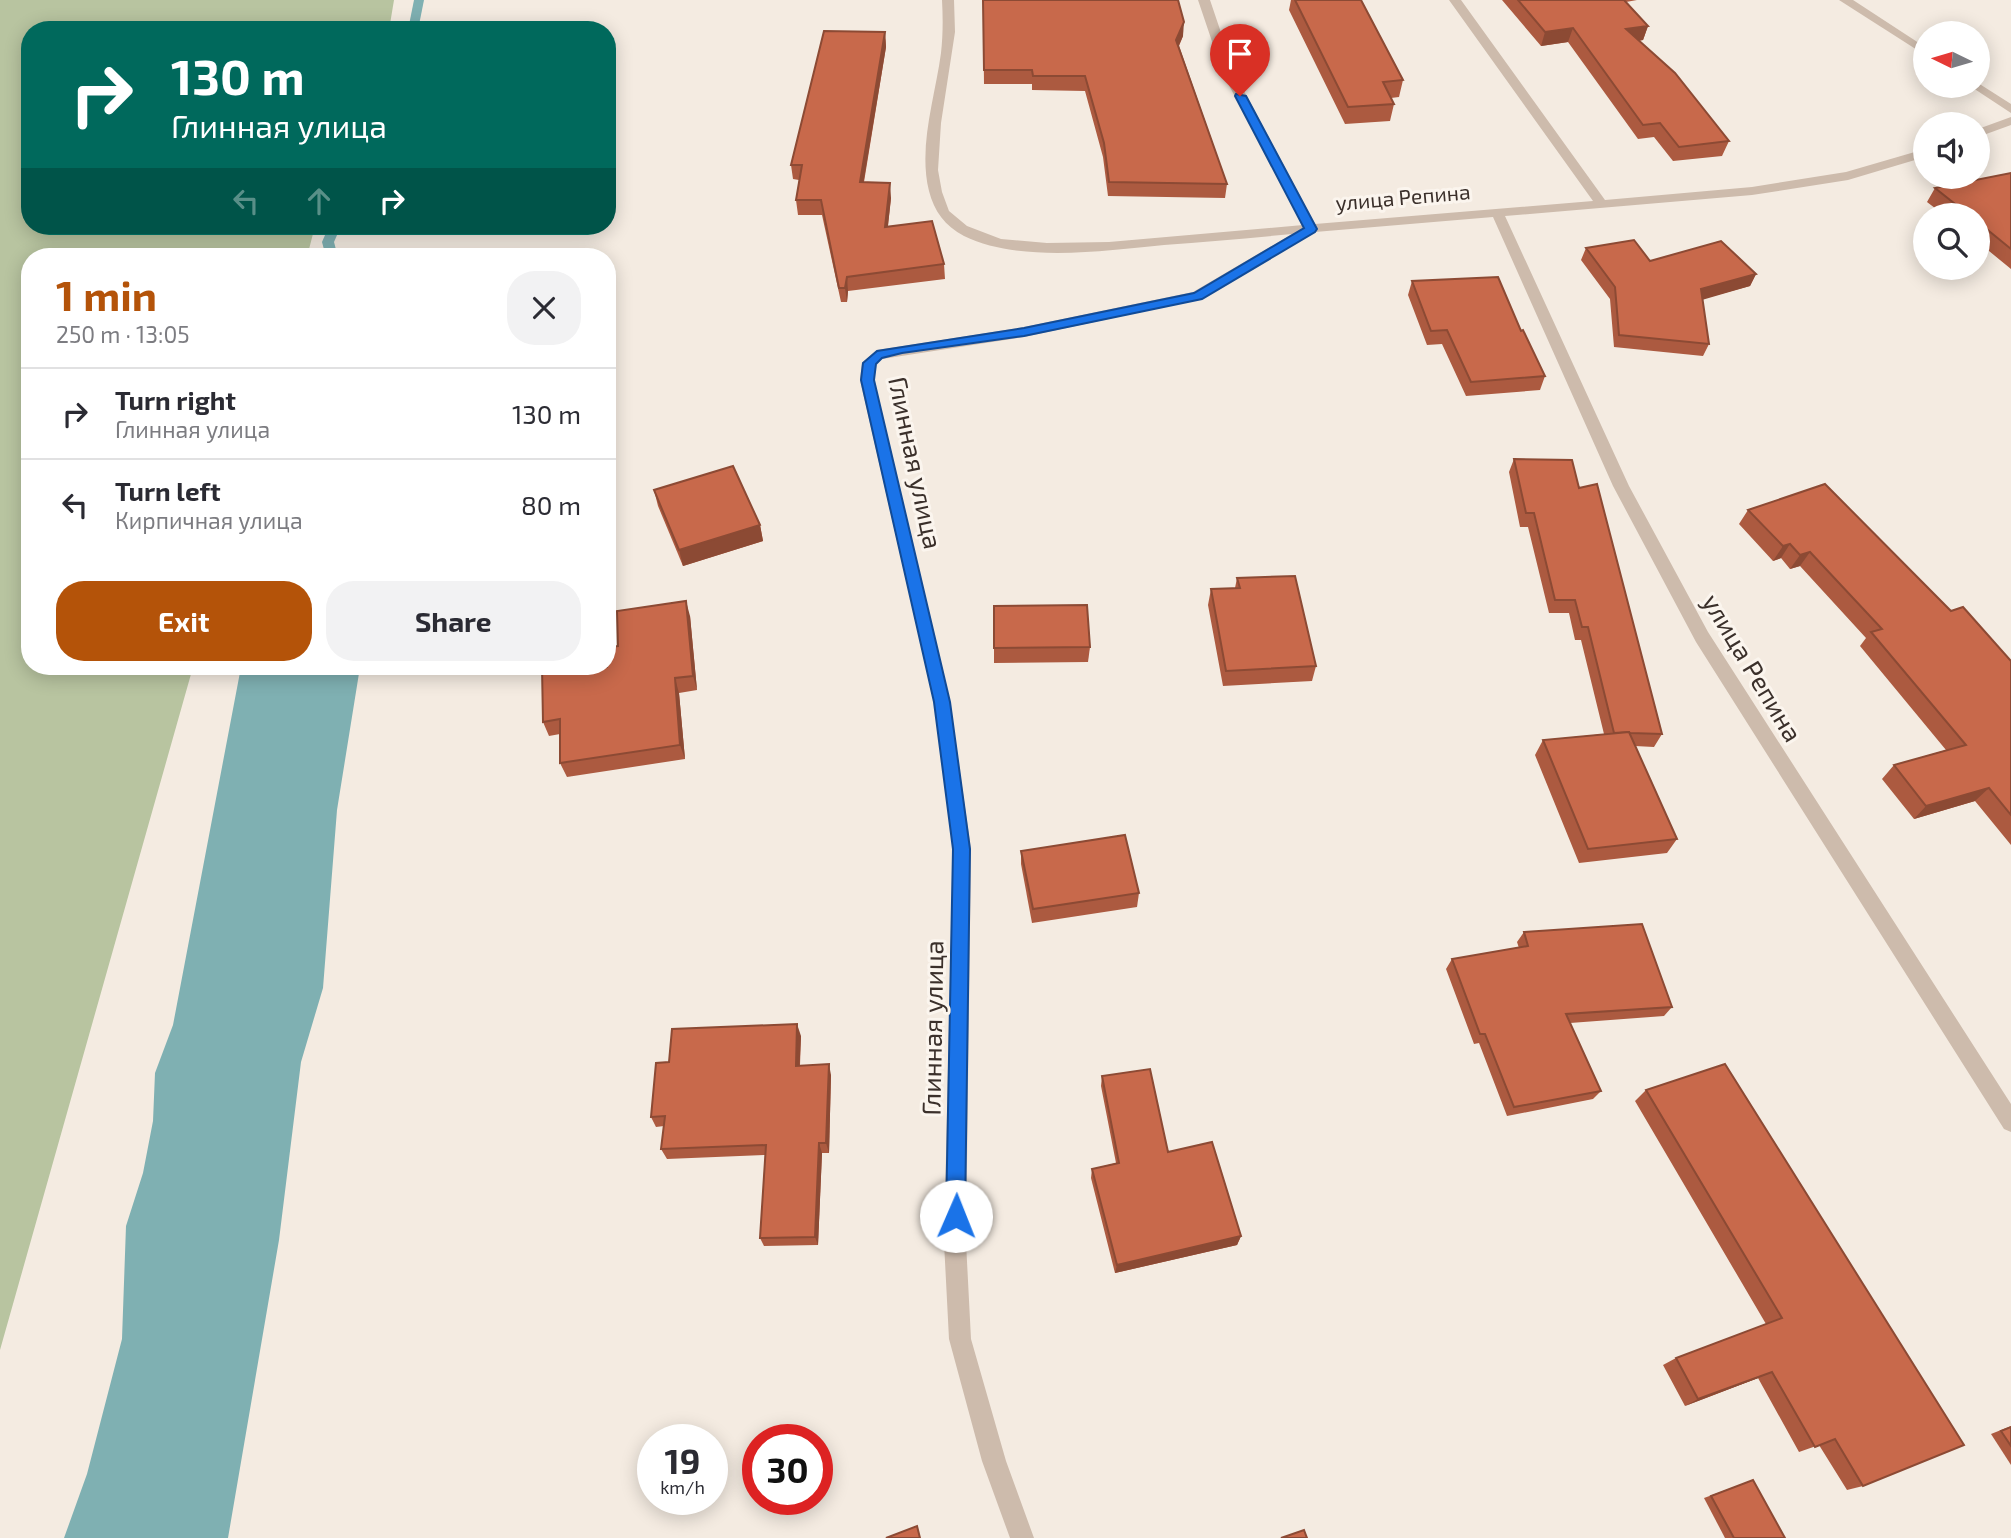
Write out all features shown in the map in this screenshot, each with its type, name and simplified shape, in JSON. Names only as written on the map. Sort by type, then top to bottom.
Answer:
[{"type":"street","points":[[948,0],[949,32],[931,161],[938,200],[944,214],[963,231],[989,241],[1039,246],[1110,246],[1311,229],[1228,74],[1204,0]]},
{"type":"street","points":[[1455,0],[1601,203]]},
{"type":"street","points":[[1845,0],[1913,44]]},
{"type":"street","points":[[1990,95],[2011,108]]},
{"type":"street","points":[[1990,129],[2011,121]]},
{"type":"street","name":"улица Репина","points":[[1311,229],[1806,184],[1861,173],[1913,157]]},
{"type":"street","name":"улица Репина","points":[[1498,214],[1621,486],[1702,637],[2011,1122]]},
{"type":"street","name":"Глинная улица","points":[[1022,1538],[994,1461],[960,1339],[956,1242],[962,849],[942,702],[867,380],[869,363],[877,355],[902,349],[1024,332],[1197,296],[1311,229]]},
{"type":"green space","points":[[0,0],[394,0],[390,21],[21,21],[21,235],[313,235],[309,248],[21,248],[21,675],[191,675],[0,1350]]},
{"type":"water","points":[[239,675],[359,675],[337,810],[323,988],[301,1062],[279,1240],[228,1538],[64,1538],[87,1474],[122,1339],[126,1226],[143,1173],[153,1121],[155,1073],[173,1025]]},
{"type":"building","points":[[983,0],[1178,0],[1184,22],[1176,40],[1227,184],[1109,182],[1104,143],[1085,76],[1033,76],[1032,70],[984,70]]},
{"type":"building","points":[[1295,0],[1361,0],[1403,80],[1383,82],[1394,104],[1348,107]]},
{"type":"building","points":[[1518,0],[1624,0],[1648,26],[1626,29],[1675,73],[1729,141],[1679,147],[1660,123],[1643,125],[1573,28],[1545,32]]},
{"type":"building","points":[[824,31],[885,32],[860,182],[890,183],[885,227],[932,221],[944,264],[847,277],[845,288],[839,288],[821,200],[796,200],[802,165],[791,165]]},
{"type":"building","points":[[2011,173],[2011,249],[1990,232],[1990,203],[1954,203],[1936,189],[1990,189],[1990,177]]},
{"type":"building","points":[[1634,240],[1650,261],[1721,241],[1756,274],[1701,289],[1709,344],[1619,335],[1615,287],[1586,248]]},
{"type":"building","points":[[1498,277],[1521,331],[1523,330],[1545,376],[1471,382],[1447,330],[1431,331],[1412,281]]},
{"type":"building","points":[[1514,459],[1572,460],[1579,488],[1597,484],[1662,734],[1614,733],[1588,627],[1582,627],[1575,600],[1555,600],[1534,513],[1526,513]]},
{"type":"building","points":[[733,466],[760,525],[679,550],[654,490]]},
{"type":"building","points":[[1825,484],[1951,611],[1963,607],[2011,661],[2011,815],[1989,788],[1926,806],[1894,765],[1966,745],[1871,632],[1882,629],[1810,552],[1800,555],[1790,544],[1783,546],[1748,510]]},
{"type":"building","points":[[1295,576],[1316,666],[1226,671],[1211,589],[1240,588],[1237,578]]},
{"type":"building","points":[[686,601],[693,676],[675,678],[680,745],[560,763],[560,719],[543,722],[542,675],[616,675],[617,611]]},
{"type":"building","points":[[1087,605],[1090,647],[994,648],[994,606]]},
{"type":"building","points":[[1629,732],[1677,839],[1588,849],[1543,740]]},
{"type":"building","points":[[1125,835],[1139,893],[1033,909],[1021,851]]},
{"type":"building","points":[[1642,924],[1672,1007],[1566,1014],[1601,1091],[1514,1107],[1485,1034],[1480,1034],[1452,959],[1528,946],[1524,932]]},
{"type":"building","points":[[797,1024],[796,1066],[829,1064],[826,1143],[819,1143],[815,1237],[760,1238],[766,1145],[661,1149],[665,1116],[651,1117],[656,1063],[669,1062],[672,1029]]},
{"type":"building","points":[[1725,1064],[1964,1445],[1863,1486],[1835,1439],[1815,1447],[1772,1372],[1698,1399],[1676,1358],[1782,1318],[1646,1090]]},
{"type":"building","points":[[1150,1069],[1168,1152],[1212,1142],[1241,1236],[1117,1265],[1092,1169],[1119,1163],[1102,1076]]},
{"type":"building","points":[[2011,1427],[2011,1446],[2001,1431]]},
{"type":"building","points":[[1753,1480],[1785,1538],[1734,1538],[1711,1496]]},
{"type":"building","points":[[917,1526],[920,1538],[886,1538]]},
{"type":"building","points":[[1304,1530],[1307,1538],[1281,1538]]},
{"type":"waterway","points":[[415,21],[419,0]]},
{"type":"waterway","points":[[330,248],[328,242],[331,235]]},
{"type":"route","points":[[956,1216],[962,849],[942,702],[867,380],[869,363],[877,355],[902,349],[1024,332],[1197,296],[1229,280],[1311,229],[1240,96]]}]
